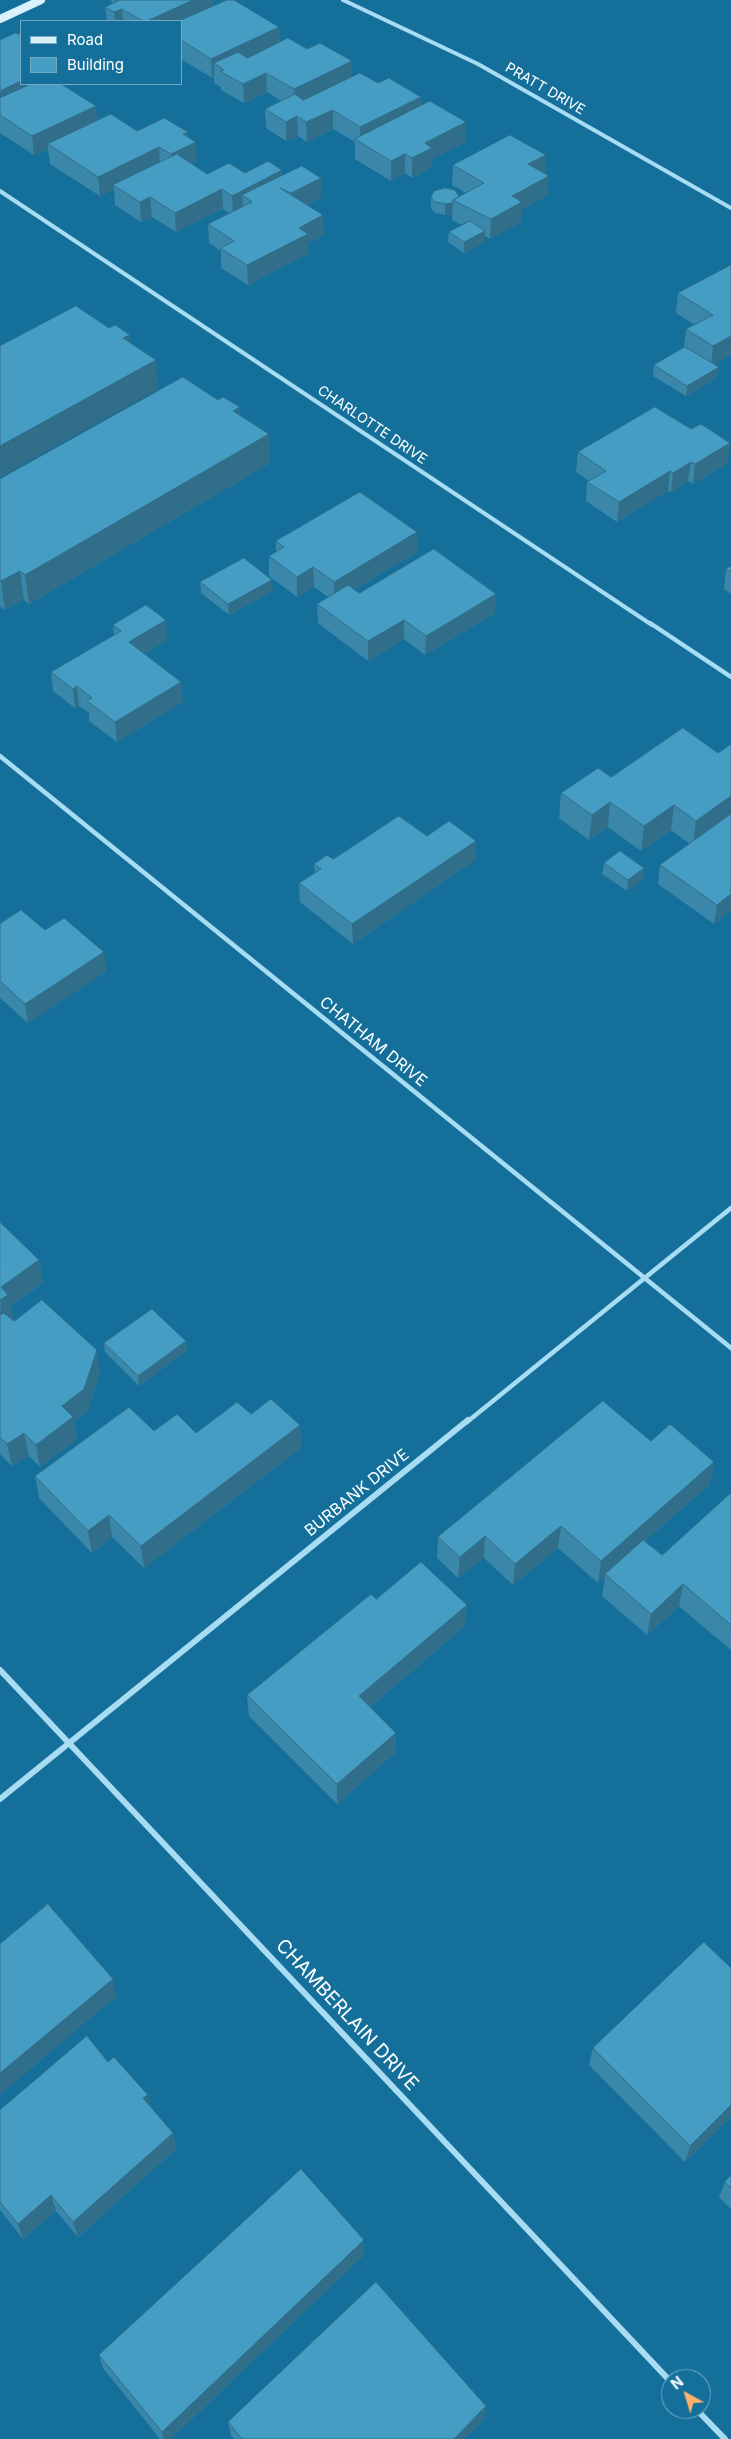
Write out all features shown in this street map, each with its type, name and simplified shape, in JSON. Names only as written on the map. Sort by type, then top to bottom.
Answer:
[{"type":"street","points":[[0,19],[41,0]]},
{"type":"street","name":"PRATT DRIVE","points":[[343,0],[478,64],[731,208]]},
{"type":"street","name":"CHARLOTTE DRIVE","points":[[0,191],[731,676]]},
{"type":"street","name":"CHATHAM DRIVE","points":[[0,756],[731,1348]]},
{"type":"street","name":"BURBANK DRIVE","points":[[0,1798],[731,1208]]},
{"type":"street","name":"CHAMBERLAIN DRIVE","points":[[0,1670],[661,2371]]},
{"type":"street","points":[[706,2419],[725,2439]]},
{"type":"building","points":[[116,0],[193,0],[149,20],[141,20],[122,9],[114,12],[105,7],[118,1]]},
{"type":"building","points":[[227,0],[234,0],[279,27],[211,59],[182,41],[181,20]]},
{"type":"building","points":[[16,33],[20,33],[20,81],[0,91],[0,40]]},
{"type":"building","points":[[288,38],[307,49],[320,43],[352,61],[294,89],[266,73],[243,84],[220,71],[224,70],[214,63],[238,52],[247,58]]},
{"type":"building","points":[[360,73],[378,83],[389,78],[421,97],[360,127],[333,110],[306,122],[297,116],[286,122],[265,109],[295,94],[303,100]]},
{"type":"building","points":[[29,85],[63,85],[96,106],[32,136],[0,115],[0,98]]},
{"type":"building","points":[[430,101],[466,122],[425,143],[432,148],[412,158],[405,154],[391,161],[355,139]]},
{"type":"building","points":[[111,114],[137,131],[164,118],[188,132],[183,134],[196,142],[171,154],[159,147],[98,177],[48,144]]},
{"type":"building","points":[[510,135],[546,155],[528,164],[549,176],[512,196],[522,202],[491,219],[453,200],[484,183],[453,165]]},
{"type":"building","points":[[177,154],[207,174],[229,163],[245,173],[268,161],[282,170],[232,196],[222,189],[175,213],[150,197],[140,202],[113,185]]},
{"type":"building","points":[[302,166],[321,178],[291,193],[280,188],[323,215],[299,228],[308,234],[247,265],[220,248],[234,241],[208,224],[252,202],[242,195]]},
{"type":"building","points":[[445,188],[455,190],[459,197],[453,200],[453,203],[435,202],[431,197],[434,191]]},
{"type":"building","points":[[470,221],[485,231],[464,242],[449,232]]},
{"type":"building","points":[[731,265],[731,336],[713,346],[686,329],[713,315],[678,293]]},
{"type":"building","points":[[76,306],[109,328],[115,325],[130,335],[123,338],[156,360],[0,446],[0,346]]},
{"type":"building","points":[[685,347],[719,367],[687,386],[654,365]]},
{"type":"building","points":[[183,377],[218,400],[223,397],[240,407],[233,411],[269,434],[25,575],[20,571],[1,581],[0,479]]},
{"type":"building","points":[[655,407],[691,429],[701,424],[730,443],[695,464],[691,462],[673,473],[670,471],[619,502],[587,482],[606,471],[578,452]]},
{"type":"building","points":[[360,492],[417,532],[334,582],[313,567],[297,577],[269,556],[284,547],[276,541]]},
{"type":"building","points":[[434,549],[496,594],[426,636],[404,620],[368,641],[317,604],[348,585],[359,593]]},
{"type":"building","points":[[244,558],[272,580],[228,604],[200,582]]},
{"type":"building","points":[[146,605],[166,620],[129,642],[181,682],[115,722],[87,701],[92,698],[77,686],[73,689],[51,672],[121,631],[113,625]]},
{"type":"building","points":[[683,728],[718,753],[731,744],[731,796],[696,821],[674,805],[644,826],[610,802],[592,815],[561,793],[598,768],[611,777]]},
{"type":"building","points":[[731,814],[731,894],[717,905],[660,865]]},
{"type":"building","points":[[399,816],[427,836],[449,821],[476,841],[352,924],[299,883],[321,869],[314,864],[327,855],[333,859]]},
{"type":"building","points":[[620,851],[644,868],[628,880],[604,863]]},
{"type":"building","points":[[21,910],[45,930],[64,918],[104,952],[25,1004],[0,981],[0,924]]},
{"type":"building","points":[[0,1222],[39,1260],[1,1287],[8,1295],[0,1300]]},
{"type":"building","points":[[42,1300],[97,1350],[84,1389],[62,1406],[73,1417],[36,1445],[24,1433],[7,1444],[0,1437],[0,1315],[4,1313],[14,1321]]},
{"type":"building","points":[[152,1309],[186,1341],[138,1376],[104,1343]]},
{"type":"building","points":[[271,1399],[300,1425],[141,1546],[109,1515],[88,1531],[35,1476],[129,1407],[154,1431],[177,1414],[196,1433],[237,1402],[251,1414]]},
{"type":"building","points":[[603,1401],[651,1441],[670,1424],[714,1462],[601,1561],[561,1526],[515,1564],[485,1536],[460,1557],[438,1537]]},
{"type":"building","points":[[731,1493],[731,1625],[683,1584],[651,1614],[605,1574],[643,1540],[662,1555]]},
{"type":"building","points":[[421,1562],[467,1605],[359,1696],[396,1733],[337,1784],[247,1695],[371,1594],[376,1599]]},
{"type":"building","points":[[48,1904],[113,1979],[0,2073],[0,1944]]},
{"type":"building","points":[[704,1942],[731,1968],[731,2105],[690,2146],[593,2048]]},
{"type":"building","points":[[87,2036],[108,2062],[114,2057],[148,2095],[143,2098],[173,2133],[73,2222],[51,2195],[18,2224],[0,2202],[0,2110]]},
{"type":"building","points":[[301,2169],[364,2240],[162,2432],[99,2355]]},
{"type":"building","points":[[731,2175],[731,2188],[725,2182]]},
{"type":"building","points":[[376,2282],[486,2406],[454,2439],[242,2439],[228,2422]]}]
